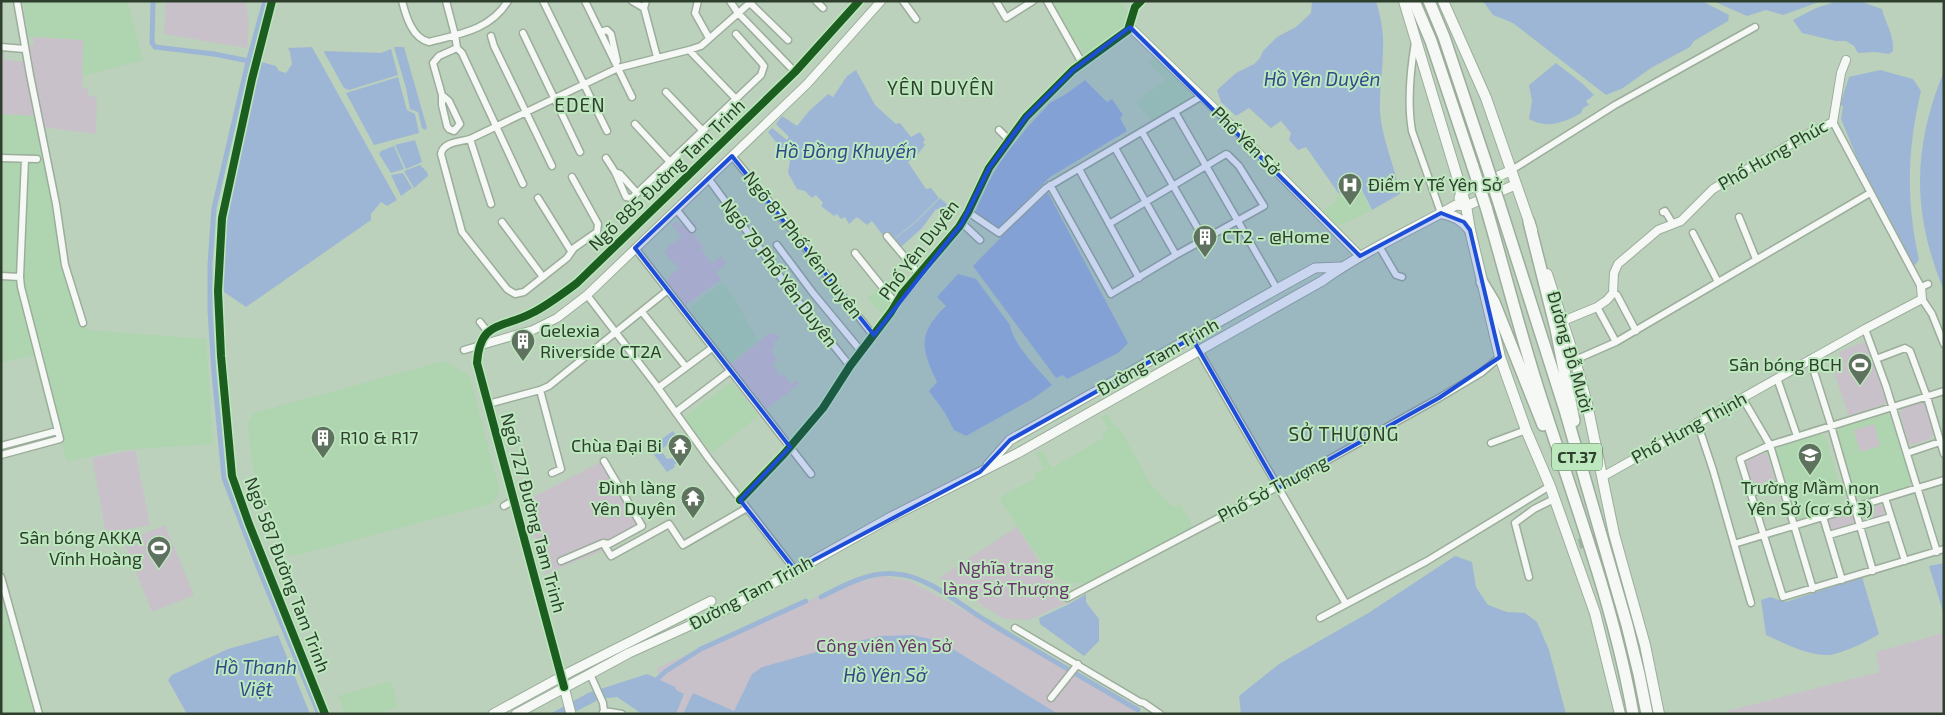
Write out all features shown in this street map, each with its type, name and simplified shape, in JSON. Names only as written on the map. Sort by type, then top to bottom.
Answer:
[{"type":"highway","name":"CT.37","points":[[1414,1],[1431,41],[1486,207],[1541,399],[1614,628],[1633,714]]},
{"type":"highway","name":"CT.37","points":[[1429,1],[1453,64],[1486,163],[1559,392],[1587,494],[1627,625],[1647,714]]},
{"type":"highway","points":[[1529,222],[1556,329],[1587,494]]},
{"type":"highway","points":[[1482,282],[1494,302],[1534,406],[1570,487]]},
{"type":"main road","points":[[1404,1],[1461,192],[1461,206],[1470,230],[1500,357],[1522,431],[1550,486],[1575,545],[1595,614],[1620,714]]},
{"type":"main road","name":"Đường Đỗ Mười","points":[[1443,1],[1486,98],[1576,360],[1602,477],[1609,535],[1645,645],[1660,714]]},
{"type":"main road","points":[[1461,192],[1510,171]]},
{"type":"main road","name":"Đường Tam Trinh","points":[[516,714],[646,645],[733,606],[891,517],[1050,435],[1322,281],[1360,256],[1441,213],[1515,186]]},
{"type":"main road","points":[[1441,213],[1451,215],[1464,222],[1470,230]]},
{"type":"main road","name":"Đường Tam Trinh","points":[[984,469],[1010,440],[1314,268],[1342,267]]},
{"type":"main road","points":[[1277,289],[1284,302]]},
{"type":"main road","name":"Đường Tam Trinh","points":[[493,714],[558,678],[710,601]]},
{"type":"main road","points":[[700,606],[706,619]]},
{"type":"main road","points":[[564,687],[571,714]]},
{"type":"street","points":[[18,1],[25,49],[47,156],[66,265],[83,323]]},
{"type":"street","name":"Ngõ 587 Đường Tam Trinh","points":[[272,1],[252,79],[222,218],[218,291],[221,356],[232,476],[249,524],[325,714]]},
{"type":"street","points":[[402,1],[409,23],[425,41],[429,42],[473,30],[487,23],[497,17],[508,1]]},
{"type":"street","points":[[586,1],[632,97]]},
{"type":"street","points":[[632,1],[645,5],[657,57]]},
{"type":"street","points":[[698,1],[695,13],[709,38]]},
{"type":"street","points":[[730,1],[738,13],[807,84]]},
{"type":"street","points":[[816,1],[823,8]]},
{"type":"street","name":"Ngõ 885 Đường Tam Trinh","points":[[478,346],[488,332],[500,324],[527,316],[548,305],[577,283],[795,72],[859,1]]},
{"type":"street","name":"Ngõ 885 Đường Tam Trinh","points":[[478,346],[533,330],[557,318],[586,295],[807,84],[881,1]]},
{"type":"street","points":[[903,1],[916,19]]},
{"type":"street","points":[[996,1],[1006,18],[1033,1]]},
{"type":"street","points":[[1047,1],[1082,63]]},
{"type":"street","points":[[1130,27],[1134,10],[1141,1]]},
{"type":"street","points":[[448,2],[457,48],[462,54],[497,125],[523,184]]},
{"type":"street","points":[[543,2],[607,131]]},
{"type":"street","points":[[572,177],[598,224],[597,232],[572,252],[568,258],[520,294],[511,292],[462,232],[441,154],[446,145],[470,139],[583,83],[618,68],[700,46],[751,2],[788,40]]},
{"type":"street","name":"Phố Yên Duyên","points":[[740,500],[790,447],[823,408],[850,366],[896,304],[962,223],[986,173],[1026,117],[1073,70],[1130,27]]},
{"type":"street","name":"Phố Yên Sở","points":[[1130,27],[1202,96],[1360,256]]},
{"type":"street","points":[[1510,171],[1615,105],[1755,27]]},
{"type":"street","points":[[524,33],[580,152]]},
{"type":"street","points":[[606,158],[628,199],[631,199],[761,75],[764,66],[736,34]]},
{"type":"street","points":[[491,36],[494,46],[552,166]]},
{"type":"street","points":[[1416,37],[1409,95],[1410,118],[1412,131],[1441,213]]},
{"type":"street","points":[[1,47],[25,49]]},
{"type":"street","points":[[442,95],[449,101],[460,124],[454,131],[447,126],[442,105],[442,95],[433,63],[439,56],[457,48]]},
{"type":"street","points":[[689,50],[736,99]]},
{"type":"street","name":"Phố Hưng Phúc","points":[[1613,293],[1614,273],[1618,264],[1658,230],[1681,222],[1713,189],[1725,181],[1833,122],[1841,73],[1846,60]]},
{"type":"street","points":[[666,92],[703,131]]},
{"type":"street","points":[[968,212],[999,233],[1050,185],[1202,96]]},
{"type":"street","points":[[1175,112],[1277,289]]},
{"type":"street","points":[[1833,122],[1870,193],[1925,285],[1922,299],[1932,314],[1944,344]]},
{"type":"street","points":[[635,124],[670,162]]},
{"type":"street","points":[[999,130],[1009,140]]},
{"type":"street","points":[[1142,132],[1204,239]]},
{"type":"street","points":[[470,139],[490,204]]},
{"type":"street","points":[[1115,148],[1176,255]]},
{"type":"street","points":[[1050,185],[1109,293],[1112,294],[1176,255],[1264,206],[1239,166],[1226,154],[1109,224]]},
{"type":"street","name":"Ngõ 87 Phố Yên Duyên","points":[[732,156],[873,335]]},
{"type":"street","points":[[1,158],[38,159]]},
{"type":"street","points":[[1,455],[60,439],[20,277],[26,159]]},
{"type":"street","points":[[1079,169],[1139,278]]},
{"type":"street","points":[[615,172],[620,174],[638,193]]},
{"type":"street","name":"Ngõ 79 Phố Yên Duyên","points":[[708,178],[803,307],[850,366]]},
{"type":"street","points":[[1576,360],[1636,331],[1870,193]]},
{"type":"street","points":[[538,198],[572,252]]},
{"type":"street","points":[[676,209],[692,229]]},
{"type":"street","points":[[1663,212],[1665,211],[1673,224]]},
{"type":"street","points":[[1738,217],[1756,259]]},
{"type":"street","points":[[502,222],[543,277]]},
{"type":"street","points":[[962,223],[980,240]]},
{"type":"street","points":[[1693,233],[1718,282]]},
{"type":"street","points":[[626,236],[811,474]]},
{"type":"street","points":[[886,236],[919,274]]},
{"type":"street","points":[[777,245],[813,294],[861,351]]},
{"type":"street","points":[[1379,246],[1396,275],[1402,277]]},
{"type":"street","points":[[855,253],[896,304]]},
{"type":"street","points":[[1,276],[20,277]]},
{"type":"street","points":[[577,283],[795,570]]},
{"type":"street","points":[[488,404],[549,386],[668,290]]},
{"type":"street","points":[[1563,321],[1597,307],[1613,293],[1617,295],[1636,331]]},
{"type":"street","name":"Phố Hưng Thịnh","points":[[1602,477],[1697,422],[1743,399],[1865,328],[1922,299]]},
{"type":"street","points":[[1597,307],[1616,342]]},
{"type":"street","points":[[642,312],[686,367]]},
{"type":"street","points":[[480,322],[488,332]]},
{"type":"street","points":[[1865,328],[1893,407],[1936,552]]},
{"type":"street","points":[[464,350],[478,346]]},
{"type":"street","name":"Ngõ 727 Đường Tam Trinh","points":[[478,346],[477,363],[558,665],[558,678],[564,687]]},
{"type":"street","points":[[658,388],[712,348]]},
{"type":"street","points":[[1876,359],[1905,348],[1909,349],[1927,397],[1944,454]]},
{"type":"street","points":[[1199,351],[1346,604]]},
{"type":"street","name":"Phố Sở Thượng","points":[[1067,598],[1278,488],[1439,398],[1481,373],[1500,357]]},
{"type":"street","points":[[1810,359],[1873,571]]},
{"type":"street","points":[[676,412],[730,371]]},
{"type":"street","points":[[1777,378],[1797,436]]},
{"type":"street","points":[[540,390],[561,469],[552,473]]},
{"type":"street","points":[[1944,391],[1797,436],[1770,445],[1740,459],[1783,597],[1944,550]]},
{"type":"street","points":[[1743,399],[1770,445],[1813,589]]},
{"type":"street","points":[[1697,422],[1713,470],[1751,603]]},
{"type":"street","points":[[1,446],[57,430]]},
{"type":"street","points":[[1491,442],[1522,431]]},
{"type":"street","points":[[1907,453],[1940,442]]},
{"type":"street","points":[[9,444],[12,452]]},
{"type":"street","points":[[561,561],[603,543],[609,544],[642,526],[604,461]]},
{"type":"street","points":[[1734,544],[1944,480]]},
{"type":"street","points":[[1751,492],[1782,483]]},
{"type":"street","points":[[1320,618],[1427,561],[1550,486]]},
{"type":"street","points":[[1885,498],[1905,561]]},
{"type":"street","points":[[1528,577],[1515,523],[1534,509],[1554,499]]},
{"type":"street","points":[[504,506],[514,500]]},
{"type":"street","points":[[603,543],[611,556],[669,524],[683,545],[747,508]]},
{"type":"street","points":[[1823,517],[1842,580]]},
{"type":"street","points":[[1829,536],[1891,517]]},
{"type":"street","points":[[1,577],[4,598],[40,714]]},
{"type":"street","points":[[1015,628],[1076,666],[1160,714]]},
{"type":"street","points":[[1051,698],[1076,666]]},
{"type":"street","points":[[590,674],[603,703],[603,712],[622,714]]},
{"type":"street","points":[[551,694],[558,678]]},
{"type":"highlighted area","points":[[1130,27],[1360,256],[1441,213],[1464,222],[1470,230],[1500,357],[1439,398],[1278,488],[1192,338],[1010,440],[980,472],[795,570],[740,500],[790,447],[635,248],[732,156],[874,335],[962,223],[989,168],[1026,117],[1073,70]]},
{"type":"shaded area","points":[[23,1],[127,1],[143,60],[82,76],[83,40],[29,37]]},
{"type":"shaded area","points":[[1051,1],[1121,1],[1130,16],[1124,30],[1085,56]]},
{"type":"shaded area","points":[[1157,55],[1197,95],[1153,122],[1136,102],[1166,79],[1149,63]]},
{"type":"shaded area","points":[[1,114],[39,116],[67,265],[86,330],[206,339],[213,444],[118,450],[67,462],[58,427],[52,428],[33,355],[1,363]]},
{"type":"shaded area","name":"Điểm Y Tế Yên Sở","points":[[1359,185],[1371,211],[1336,227],[1322,212],[1337,201],[1336,197]]},
{"type":"shaded area","points":[[721,284],[725,285],[735,299],[758,341],[731,363],[690,313],[691,306]]},
{"type":"shaded area","points":[[879,288],[893,304],[885,317],[867,298]]},
{"type":"shaded area","points":[[444,361],[469,375],[500,491],[493,503],[294,556],[284,552],[251,458],[248,423],[254,413]]},
{"type":"shaded area","points":[[729,384],[734,385],[757,414],[757,417],[711,452],[686,420],[687,415]]},
{"type":"shaded area","points":[[1107,414],[1116,428],[1119,427],[1151,485],[1173,507],[1180,504],[1193,527],[1097,579],[1088,583],[1069,583],[1048,572],[999,498],[1036,478],[1034,474],[1044,469],[1036,453],[1042,450],[1052,468],[1104,438],[1102,433],[1109,429],[1101,417]]},
{"type":"shaded area","points":[[1886,414],[1891,417],[1911,482],[1909,486],[1863,500],[1857,497],[1837,432],[1839,428]]},
{"type":"shaded area","name":"Trường Mầm non Yên Sở (cơ sở 3)","points":[[1821,434],[1825,436],[1844,500],[1839,507],[1800,519],[1796,517],[1775,451],[1778,447]]},
{"type":"shaded area","points":[[1,593],[33,712],[34,714],[1,714]]},
{"type":"shaded area","points":[[391,681],[398,707],[373,714],[345,714],[338,696]]},
{"type":"green space","points":[[166,1],[245,1],[249,20],[247,48],[164,34]]},
{"type":"green space","points":[[33,37],[83,40],[82,88],[88,89],[88,95],[97,98],[96,134],[42,127],[26,46],[34,45]]},
{"type":"green space","points":[[1,49],[4,49],[5,60],[26,62],[37,116],[1,114]]},
{"type":"green space","points":[[677,221],[681,226],[685,223],[703,246],[701,248],[712,264],[721,257],[726,263],[716,272],[721,279],[686,305],[666,280],[679,268],[664,252],[682,236],[672,225]]},
{"type":"green space","points":[[770,333],[773,335],[776,333],[779,338],[773,343],[775,347],[771,350],[777,361],[772,364],[780,376],[783,374],[791,384],[796,380],[799,384],[766,409],[731,364]]},
{"type":"green space","points":[[1864,342],[1871,356],[1843,365],[1839,352]]},
{"type":"green space","name":"Sân bóng BCH","points":[[1871,357],[1887,403],[1849,416],[1833,369]]},
{"type":"green space","points":[[1921,402],[1925,404],[1933,433],[1931,439],[1912,445],[1908,442],[1900,413],[1901,409]]},
{"type":"green space","points":[[1874,424],[1880,446],[1860,452],[1854,430]]},
{"type":"green space","points":[[135,450],[150,525],[106,533],[92,458]]},
{"type":"green space","points":[[1762,453],[1767,455],[1775,479],[1771,483],[1755,487],[1746,470],[1746,462],[1747,459]]},
{"type":"green space","points":[[602,461],[640,526],[607,542],[605,540],[600,542],[604,550],[545,574],[526,501]]},
{"type":"green space","points":[[1879,505],[1883,506],[1885,512],[1882,516],[1868,520],[1864,518],[1862,512],[1865,509]]},
{"type":"green space","points":[[1850,513],[1856,522],[1854,526],[1833,532],[1829,530],[1826,523],[1829,519]]},
{"type":"green space","name":"Sân bóng AKKA Vĩnh Hoàng","points":[[165,525],[194,595],[152,612],[124,542]]},
{"type":"green space","name":"Nghĩa trang làng Sở Thượng","points":[[1017,527],[1062,597],[1066,596],[1069,602],[1029,620],[1004,619],[939,578]]},
{"type":"green space","name":"Công viên Yên Sở","points":[[883,576],[910,581],[997,628],[1143,714],[667,714],[657,668],[840,587]]},
{"type":"green space","points":[[1944,633],[1944,714],[1715,714],[1880,672],[1876,652]]},
{"type":"water","name":"Hồ Yên Duyên","points":[[1312,1],[1376,1],[1378,7],[1383,38],[1381,122],[1400,194],[1372,210],[1359,184],[1339,194],[1306,147],[1298,150],[1289,140],[1291,133],[1281,121],[1271,128],[1249,108],[1236,116],[1221,102],[1217,90],[1236,73],[1254,64],[1260,58],[1263,51],[1277,37],[1296,27],[1311,13]]},
{"type":"water","points":[[1483,1],[1702,1],[1729,15],[1728,21],[1694,41],[1690,47],[1651,68],[1623,88],[1606,95],[1513,23],[1493,15]]},
{"type":"water","points":[[1713,1],[1822,1],[1783,15],[1766,10],[1747,16]]},
{"type":"water","points":[[1838,1],[1859,1],[1882,9],[1891,34],[1893,51],[1889,54],[1875,52],[1858,53],[1854,46],[1846,41],[1836,41],[1802,33],[1793,20],[1816,8]]},
{"type":"water","points":[[312,47],[397,200],[387,206],[381,202],[371,214],[371,220],[246,307],[221,290],[224,222],[261,62],[276,66],[279,71],[286,73],[292,64],[288,48]]},
{"type":"water","points":[[394,47],[404,47],[427,128],[425,130],[422,128],[418,112],[410,109]]},
{"type":"water","points":[[391,49],[398,75],[349,90],[344,88],[324,52],[381,53]]},
{"type":"water","points":[[1556,63],[1594,95],[1586,101],[1589,105],[1583,108],[1581,113],[1555,124],[1542,124],[1529,119],[1532,101],[1529,85]]},
{"type":"water","name":"Hồ Đồng Khuyến","points":[[856,70],[875,105],[896,124],[900,123],[911,137],[920,132],[925,140],[923,142],[925,145],[908,162],[926,189],[931,188],[939,198],[916,221],[894,239],[890,235],[884,237],[872,221],[867,225],[857,217],[849,224],[845,217],[841,219],[837,214],[834,216],[821,206],[823,203],[816,195],[812,198],[805,191],[797,189],[788,173],[790,160],[768,132],[772,128],[787,140],[789,137],[776,124],[782,116],[797,126],[809,111],[828,94],[833,97],[847,76]]},
{"type":"water","points":[[1880,70],[1913,79],[1921,91],[1913,134],[1910,176],[1912,217],[1919,260],[1915,265],[1911,263],[1857,161],[1841,119],[1843,106],[1840,105],[1849,77]]},
{"type":"water","points":[[1944,71],[1944,291],[1933,262],[1926,235],[1920,181],[1926,127]]},
{"type":"water","points":[[398,77],[407,110],[415,114],[419,133],[374,145],[346,93]]},
{"type":"water","points":[[1085,80],[1107,102],[1112,99],[1123,115],[1120,118],[1127,131],[1050,177],[997,230],[975,212],[989,181],[1004,156],[1050,103]]},
{"type":"water","points":[[415,140],[422,162],[406,169],[395,145]]},
{"type":"water","points":[[394,146],[404,169],[391,173],[379,154],[381,151]]},
{"type":"water","points":[[420,165],[427,172],[428,176],[414,188],[404,171]]},
{"type":"water","points":[[403,173],[412,188],[401,196],[391,175]]},
{"type":"water","points":[[1048,193],[1128,343],[1118,353],[1067,379],[1063,375],[1056,378],[973,266],[1020,218]]},
{"type":"water","points":[[940,198],[949,206],[944,211],[936,209],[922,228],[901,247],[895,239],[917,221]]},
{"type":"water","points":[[958,274],[976,279],[1010,325],[1012,333],[1021,349],[1052,385],[1034,398],[966,436],[954,430],[945,413],[929,391],[937,382],[925,350],[926,333],[930,325],[946,306],[937,297]]},
{"type":"water","points":[[673,431],[690,455],[679,462],[675,456],[678,451],[669,443],[662,449],[662,452],[667,459],[673,458],[677,463],[674,465],[675,467],[667,472],[649,448]]},
{"type":"water","points":[[1455,556],[1472,562],[1476,587],[1488,605],[1507,612],[1525,613],[1537,622],[1549,650],[1566,714],[1241,714],[1239,696],[1279,664],[1370,612]]},
{"type":"water","points":[[1944,563],[1944,615],[1929,566]]},
{"type":"water","points":[[1862,577],[1879,634],[1847,650],[1829,655],[1805,651],[1766,635],[1761,600],[1770,597],[1786,602]]},
{"type":"water","points":[[1086,594],[1086,602],[1099,619],[1099,641],[1084,656],[1040,624],[1039,618]]},
{"type":"water","name":"Hồ Thanh Việt","points":[[278,635],[310,714],[187,714],[168,680],[172,675],[228,649]]},
{"type":"water","name":"Hồ Yên Sở","points":[[912,635],[940,641],[1058,714],[683,714],[693,693],[734,711],[752,674],[762,667],[881,636]]},
{"type":"water","points":[[647,674],[675,687],[676,690],[684,694],[676,714],[642,714],[617,697],[600,699],[571,714],[550,714],[588,693]]},
{"type":"waterway","points":[[153,1],[152,43],[155,47],[214,54],[249,61]]},
{"type":"waterway","points":[[265,1],[247,66],[214,208],[210,264],[210,311],[214,373],[224,478],[259,569],[319,714]]},
{"type":"waterway","points":[[821,597],[857,580],[877,575],[896,574],[921,580],[945,593],[1008,634],[1138,710]]},
{"type":"waterway","points":[[653,683],[666,671],[701,649],[806,601]]},
{"type":"tunnel","points":[[1579,544],[1604,537]]},
{"type":"cycle path","points":[[272,1],[252,79],[222,218],[218,291],[221,356],[232,476],[249,524],[325,714]]},
{"type":"cycle path","points":[[564,687],[477,363],[483,339],[494,328],[538,310],[577,283],[795,72],[859,1]]},
{"type":"cycle path","points":[[740,500],[784,454],[823,408],[850,366],[891,312],[902,294],[959,227],[989,168],[1026,117],[1073,70],[1128,30],[1135,7],[1141,1]]},
{"type":"place","name":"Điểm Y Tế Yên Sở","points":[[1350,206]]},
{"type":"place","name":"CT2 - @Home","points":[[1205,258]]},
{"type":"place","name":"Gelexia Riverside CT2A","points":[[523,362]]},
{"type":"place","name":"Sân bóng BCH","points":[[1860,386]]},
{"type":"place","name":"R10 & R17","points":[[323,459]]},
{"type":"place","name":"Chùa Đại Bi","points":[[680,467]]},
{"type":"place","name":"Trường Mầm non Yên Sở (cơ sở 3)","points":[[1810,476]]},
{"type":"place","name":"Đình làng Yên Duyên","points":[[693,519]]},
{"type":"place","name":"Sân bóng AKKA Vĩnh Hoàng","points":[[159,569]]},
{"type":"district","name":"YÊN DUYÊN","points":[[941,88]]},
{"type":"district","name":"EDEN","points":[[580,105]]},
{"type":"district","name":"SỞ THƯỢNG","points":[[1344,434]]}]
